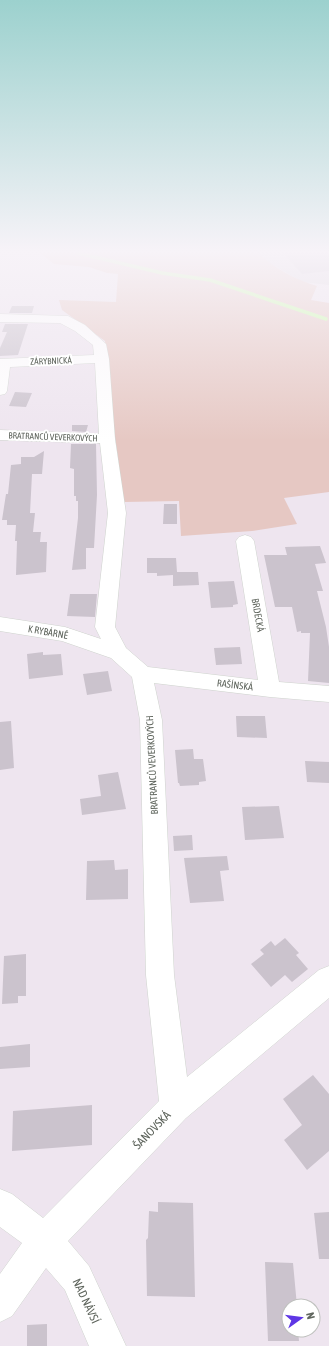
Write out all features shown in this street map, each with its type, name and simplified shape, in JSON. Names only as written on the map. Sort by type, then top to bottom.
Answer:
[{"type":"street","name":"BRATRANCŮ VEVERKOVÝCH","points":[[0,318],[63,319],[80,328],[98,344],[102,359],[107,439],[117,513],[105,627],[118,653],[142,674],[151,720],[160,975],[175,1107]]},
{"type":"street","name":"ZÁRYBNICKÁ","points":[[1,363],[102,359]]},
{"type":"street","points":[[0,391],[1,363]]},
{"type":"street","name":"BRATRANCŮ VEVERKOVÝCH","points":[[0,435],[107,439]]},
{"type":"street","name":"BRDECKÁ","points":[[245,541],[270,689]]},
{"type":"street","name":"K RYBÁRNĚ","points":[[0,624],[65,634],[118,653]]},
{"type":"street","name":"RAŠÍNSKÁ","points":[[142,674],[270,689],[329,694]]},
{"type":"street","name":"ŠANOVSKÁ","points":[[0,1304],[45,1240],[175,1107],[329,980]]},
{"type":"street","name":"NAD NÁVSÍ","points":[[0,1206],[45,1240],[77,1278],[108,1346]]},
{"type":"shaded area","points":[[70,316],[329,316],[329,492],[284,498],[297,524],[252,531],[181,536],[179,501],[124,502],[110,400],[105,341]]},
{"type":"building","points":[[5,324],[28,324],[18,355],[0,356],[0,348],[7,332],[2,332]]},
{"type":"building","points":[[15,392],[32,393],[26,407],[9,406]]},
{"type":"building","points":[[72,425],[88,425],[86,432],[72,431]]},
{"type":"building","points":[[71,444],[96,444],[97,495],[94,548],[86,548],[86,569],[72,570],[78,518],[78,501],[76,501],[76,496],[74,496],[74,469],[70,468]]},
{"type":"building","points":[[44,451],[42,474],[32,474],[30,513],[35,513],[33,532],[41,532],[40,542],[47,542],[46,572],[16,575],[16,525],[7,525],[7,520],[2,520],[6,494],[8,494],[11,465],[21,464],[21,457],[34,457]]},
{"type":"building","points":[[164,504],[177,504],[177,524],[163,524]]},
{"type":"building","points":[[320,546],[326,563],[315,564],[323,591],[317,591],[326,627],[329,647],[329,683],[308,681],[310,633],[301,633],[301,631],[297,632],[292,607],[275,607],[264,555],[287,555],[285,547]]},
{"type":"building","points":[[147,558],[176,558],[177,572],[198,572],[199,585],[173,586],[173,575],[157,576],[157,573],[147,573]]},
{"type":"building","points":[[234,581],[238,604],[233,605],[233,607],[211,608],[208,582]]},
{"type":"building","points":[[70,594],[97,594],[95,617],[67,616]]},
{"type":"building","points":[[240,647],[242,664],[216,665],[214,648]]},
{"type":"building","points":[[43,652],[43,655],[61,654],[63,675],[29,679],[27,654]]},
{"type":"building","points":[[108,671],[112,691],[87,695],[83,674]]},
{"type":"building","points":[[236,716],[265,716],[267,738],[237,737]]},
{"type":"building","points":[[11,721],[14,768],[0,770],[0,722]]},
{"type":"building","points":[[193,749],[194,759],[203,759],[206,781],[199,782],[199,785],[180,786],[178,783],[175,750]]},
{"type":"building","points":[[305,761],[329,762],[329,783],[307,782]]},
{"type":"building","points":[[118,772],[126,809],[82,815],[80,799],[101,796],[98,775]]},
{"type":"building","points":[[279,806],[284,838],[245,840],[242,807]]},
{"type":"building","points":[[192,835],[193,850],[174,851],[173,836]]},
{"type":"building","points":[[227,856],[229,870],[220,871],[224,901],[190,903],[184,858]]},
{"type":"building","points":[[114,860],[115,870],[128,869],[128,899],[86,900],[87,861]]},
{"type":"building","points":[[285,938],[299,953],[296,955],[308,969],[292,982],[285,975],[271,987],[251,964],[264,954],[260,950],[271,941],[275,946]]},
{"type":"building","points":[[26,954],[26,996],[18,996],[18,1003],[2,1004],[4,956]]},
{"type":"building","points":[[30,1044],[30,1067],[0,1069],[0,1047]]},
{"type":"building","points":[[313,1075],[329,1094],[329,1151],[307,1170],[284,1140],[302,1125],[283,1099]]},
{"type":"building","points":[[92,1105],[92,1145],[12,1151],[13,1111]]},
{"type":"building","points":[[158,1202],[193,1203],[195,1297],[147,1296],[146,1240],[148,1238],[149,1211],[158,1212]]},
{"type":"building","points":[[329,1212],[329,1259],[319,1259],[314,1213]]},
{"type":"building","points":[[265,1262],[293,1263],[296,1298],[281,1298],[281,1338],[299,1338],[299,1341],[268,1341]]},
{"type":"building","points":[[47,1324],[47,1346],[27,1346],[27,1325]]},
{"type":"waterway","points":[[317,316],[326,319]]}]
